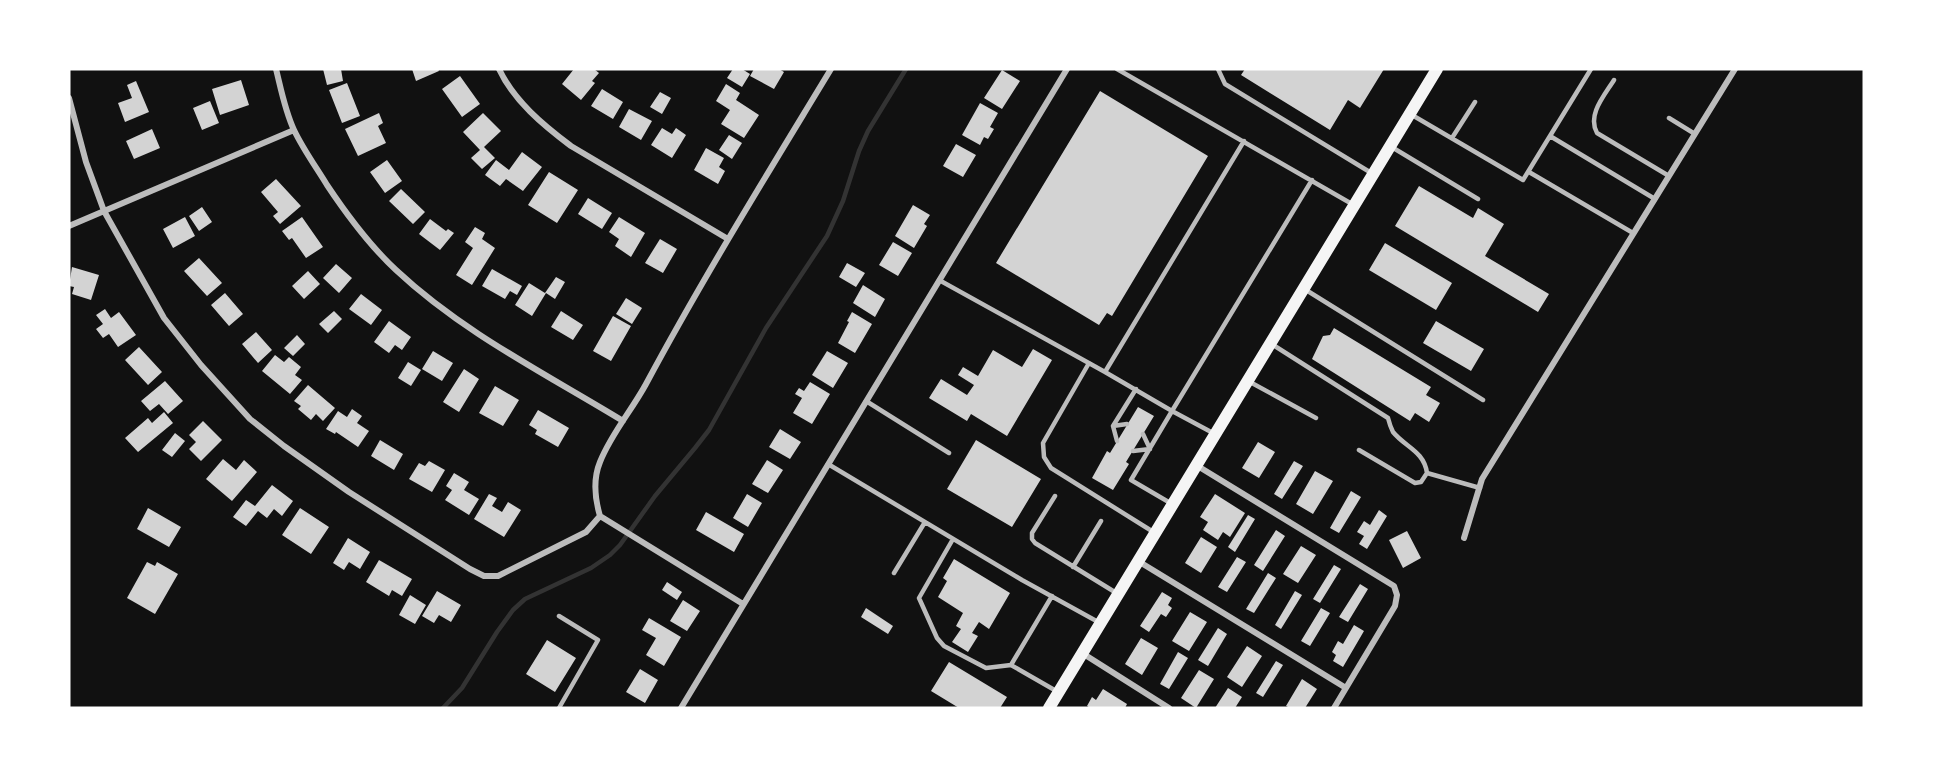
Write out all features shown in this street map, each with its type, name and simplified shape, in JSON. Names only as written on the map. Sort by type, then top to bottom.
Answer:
[{"type":"main road","points":[[1049,708],[1437,69]]},
{"type":"street","points":[[276,69],[294,130],[343,208],[394,269],[436,304],[485,338],[623,421]]},
{"type":"street","points":[[499,69],[523,105],[552,132],[728,239]]},
{"type":"street","points":[[743,603],[600,516],[596,501],[596,482],[600,463],[676,327],[831,69]]},
{"type":"street","points":[[681,708],[1067,69]]},
{"type":"street","points":[[1464,538],[1482,479],[1734,69]]},
{"type":"street","points":[[69,98],[86,162],[104,211],[165,318],[201,365],[250,419],[284,446],[349,492],[484,576],[498,576],[586,532],[600,516]]},
{"type":"street","points":[[69,226],[294,130]]},
{"type":"street","points":[[1196,465],[1394,586],[1397,595],[1395,606],[1334,708]]},
{"type":"street","points":[[1138,561],[1346,688]]},
{"type":"street","points":[[1082,652],[1169,708]]},
{"type":"lane","points":[[1117,69],[1354,205]]},
{"type":"lane","points":[[1218,69],[1225,84],[1373,174]]},
{"type":"lane","points":[[1410,114],[1523,180],[1591,69]]},
{"type":"lane","points":[[1614,80],[1593,116],[1593,126],[1597,133],[1669,176]]},
{"type":"lane","points":[[1452,138],[1475,102]]},
{"type":"lane","points":[[1669,118],[1695,134]]},
{"type":"lane","points":[[1550,136],[1655,199]]},
{"type":"lane","points":[[1106,372],[1244,141]]},
{"type":"lane","points":[[1390,146],[1478,199]]},
{"type":"lane","points":[[1528,172],[1633,234]]},
{"type":"lane","points":[[1172,504],[1131,480],[1312,180]]},
{"type":"lane","points":[[939,280],[1215,434]]},
{"type":"lane","points":[[1303,289],[1483,400]]},
{"type":"lane","points":[[1270,343],[1388,418],[1393,431],[1425,463],[1427,473],[1421,482],[1415,483],[1359,450]]},
{"type":"lane","points":[[1089,363],[1043,443],[1044,457],[1051,468],[1155,533]]},
{"type":"lane","points":[[1248,380],[1316,418]]},
{"type":"lane","points":[[1117,441],[1113,426],[1136,389]]},
{"type":"lane","points":[[866,401],[949,453]]},
{"type":"lane","points":[[1113,426],[1127,424]]},
{"type":"lane","points":[[1143,434],[1150,449]]},
{"type":"lane","points":[[1133,451],[1150,449]]},
{"type":"lane","points":[[827,464],[1100,623]]},
{"type":"lane","points":[[1427,473],[1480,488]]},
{"type":"lane","points":[[1055,496],[1032,533],[1032,539],[1118,594]]},
{"type":"lane","points":[[1073,567],[1101,520]]},
{"type":"lane","points":[[894,573],[925,522]]},
{"type":"lane","points":[[953,539],[921,594],[920,603],[937,638],[944,646],[981,667],[992,669],[1011,665],[1058,692]]},
{"type":"lane","points":[[1011,665],[1052,596]]},
{"type":"lane","points":[[559,616],[598,640],[559,708]]},
{"type":"building","points":[[323,69],[341,69],[343,81],[327,85]]},
{"type":"building","points":[[412,69],[438,69],[439,71],[416,81]]},
{"type":"building","points":[[574,69],[594,69],[599,73],[592,81],[595,83],[581,100],[562,84]]},
{"type":"building","points":[[733,69],[742,69],[750,74],[742,87],[727,78]]},
{"type":"building","points":[[754,69],[779,69],[784,72],[774,89],[750,76]]},
{"type":"building","points":[[1245,69],[1384,69],[1360,108],[1348,100],[1330,130],[1241,75]]},
{"type":"building","points":[[1002,70],[1020,81],[1002,109],[984,98]]},
{"type":"building","points":[[460,76],[480,104],[462,117],[442,89]]},
{"type":"building","points":[[241,80],[249,105],[220,115],[212,89]]},
{"type":"building","points":[[136,81],[149,112],[125,122],[118,103],[132,98],[127,85]]},
{"type":"building","points":[[347,83],[360,116],[342,123],[329,90]]},
{"type":"building","points":[[726,84],[740,93],[736,100],[759,115],[744,138],[721,124],[730,110],[716,101]]},
{"type":"building","points":[[602,89],[623,102],[613,119],[591,106]]},
{"type":"building","points":[[1100,91],[1208,156],[1112,316],[1107,313],[1099,325],[996,263]]},
{"type":"building","points":[[660,92],[671,98],[662,114],[650,107]]},
{"type":"building","points":[[210,101],[219,123],[202,130],[193,108]]},
{"type":"building","points":[[980,103],[998,113],[990,127],[994,129],[988,139],[984,137],[980,145],[962,135]]},
{"type":"building","points":[[629,109],[652,121],[641,140],[619,127]]},
{"type":"building","points":[[379,113],[383,123],[378,126],[386,143],[358,156],[345,129]]},
{"type":"building","points":[[483,113],[501,131],[484,147],[495,158],[482,169],[471,158],[480,150],[463,132]]},
{"type":"building","points":[[662,128],[672,134],[676,128],[686,135],[672,158],[651,145]]},
{"type":"building","points":[[152,129],[160,148],[134,159],[126,141]]},
{"type":"building","points":[[729,135],[742,143],[732,159],[719,150]]},
{"type":"building","points":[[956,144],[976,155],[963,177],[943,166]]},
{"type":"building","points":[[706,148],[724,158],[719,167],[725,171],[718,184],[694,170]]},
{"type":"building","points":[[522,152],[542,167],[523,191],[506,179],[500,186],[485,175],[496,160],[509,170]]},
{"type":"building","points":[[387,160],[402,181],[385,193],[370,172]]},
{"type":"building","points":[[549,172],[578,190],[557,223],[528,205]]},
{"type":"building","points":[[276,179],[301,206],[280,224],[273,216],[278,212],[261,192]]},
{"type":"building","points":[[1419,186],[1473,218],[1478,208],[1504,224],[1485,256],[1549,294],[1538,312],[1395,226]]},
{"type":"building","points":[[401,189],[425,212],[413,224],[389,201]]},
{"type":"building","points":[[588,198],[612,213],[602,229],[578,214]]},
{"type":"building","points":[[913,205],[930,215],[924,224],[927,226],[914,248],[895,236]]},
{"type":"building","points":[[202,207],[212,222],[199,231],[189,216]]},
{"type":"building","points":[[185,217],[195,236],[173,248],[163,229]]},
{"type":"building","points":[[302,217],[323,247],[306,258],[292,238],[289,240],[282,231]]},
{"type":"building","points":[[619,217],[645,233],[631,257],[615,246],[619,239],[609,232]]},
{"type":"building","points":[[430,219],[446,231],[448,229],[454,233],[440,250],[419,234]]},
{"type":"building","points":[[475,227],[485,233],[482,239],[495,248],[472,285],[456,275],[473,248],[465,242]]},
{"type":"building","points":[[660,239],[677,249],[663,273],[645,263]]},
{"type":"building","points":[[893,242],[912,253],[898,276],[879,265]]},
{"type":"building","points":[[1385,243],[1452,283],[1436,310],[1369,270]]},
{"type":"building","points":[[199,258],[222,283],[207,296],[184,271]]},
{"type":"building","points":[[847,263],[865,273],[856,287],[839,277]]},
{"type":"building","points":[[336,264],[352,278],[339,293],[323,278]]},
{"type":"building","points":[[72,267],[99,275],[91,300],[72,294],[74,287],[69,286]]},
{"type":"building","points":[[492,269],[522,286],[517,295],[510,291],[505,299],[482,286]]},
{"type":"building","points":[[308,271],[320,284],[304,299],[292,286]]},
{"type":"building","points":[[556,277],[565,282],[555,299],[546,293],[532,316],[515,305],[529,283],[545,293]]},
{"type":"building","points":[[863,285],[885,299],[875,317],[853,303]]},
{"type":"building","points":[[225,293],[243,314],[229,326],[211,305]]},
{"type":"building","points":[[361,294],[382,310],[371,325],[349,309]]},
{"type":"building","points":[[626,298],[642,308],[632,324],[616,314]]},
{"type":"building","points":[[105,309],[111,318],[119,312],[136,335],[118,347],[109,334],[103,338],[96,329],[103,324],[96,315]]},
{"type":"building","points":[[334,311],[342,319],[328,333],[319,324]]},
{"type":"building","points":[[561,311],[583,325],[573,340],[551,327]]},
{"type":"building","points":[[852,312],[872,324],[855,353],[838,343]]},
{"type":"building","points":[[613,316],[631,326],[611,361],[593,351]]},
{"type":"building","points":[[389,321],[411,337],[402,350],[395,345],[389,353],[374,342]]},
{"type":"building","points":[[1436,321],[1484,349],[1471,371],[1423,343]]},
{"type":"building","points":[[1334,328],[1431,387],[1426,395],[1440,403],[1429,422],[1415,413],[1410,421],[1312,359],[1323,336],[1330,335]]},
{"type":"building","points":[[256,332],[272,350],[258,363],[242,344]]},
{"type":"building","points":[[297,335],[305,344],[293,356],[284,348]]},
{"type":"building","points":[[139,347],[162,372],[148,385],[125,360]]},
{"type":"building","points":[[1033,349],[1052,360],[1007,436],[971,414],[967,421],[929,398],[941,379],[967,395],[974,385],[958,375],[963,367],[978,376],[993,350],[1022,367]]},
{"type":"building","points":[[433,351],[453,363],[442,381],[422,369]]},
{"type":"building","points":[[827,351],[848,363],[833,388],[812,375]]},
{"type":"building","points":[[275,355],[284,362],[289,357],[301,367],[295,375],[302,380],[290,394],[262,371]]},
{"type":"building","points":[[408,362],[421,370],[411,386],[398,378]]},
{"type":"building","points":[[464,369],[479,379],[459,412],[443,402]]},
{"type":"building","points":[[165,381],[183,401],[168,414],[159,404],[150,411],[141,401]]},
{"type":"building","points":[[810,382],[830,394],[812,424],[793,413],[802,398],[795,394],[799,388],[804,391]]},
{"type":"building","points":[[308,385],[335,408],[323,421],[316,414],[311,420],[298,409],[301,406],[294,401]]},
{"type":"building","points":[[495,386],[519,400],[503,426],[479,413]]},
{"type":"building","points":[[1138,407],[1154,416],[1126,462],[1129,464],[1113,490],[1092,478],[1107,451],[1110,453]]},
{"type":"building","points":[[352,409],[362,416],[357,423],[369,431],[358,447],[336,432],[335,434],[326,429],[338,411],[347,417]]},
{"type":"building","points":[[538,410],[569,428],[558,447],[535,434],[537,430],[529,425]]},
{"type":"building","points":[[164,412],[173,423],[138,452],[125,438],[148,418],[152,423]]},
{"type":"building","points":[[203,421],[222,440],[201,461],[189,449],[196,442],[189,435]]},
{"type":"building","points":[[780,429],[801,442],[790,459],[769,447]]},
{"type":"building","points":[[175,433],[185,441],[172,457],[162,450]]},
{"type":"building","points":[[380,440],[403,454],[394,470],[371,456]]},
{"type":"building","points":[[976,440],[1041,479],[1012,527],[947,489]]},
{"type":"building","points":[[1258,442],[1275,452],[1259,478],[1242,468]]},
{"type":"building","points":[[223,459],[236,470],[244,460],[257,472],[232,501],[206,479]]},
{"type":"building","points":[[767,460],[783,470],[768,493],[752,484]]},
{"type":"building","points":[[429,461],[445,470],[432,492],[409,479],[419,463],[425,466]]},
{"type":"building","points":[[1294,461],[1303,466],[1282,499],[1274,494]]},
{"type":"building","points":[[1315,471],[1333,481],[1313,514],[1296,504]]},
{"type":"building","points":[[454,473],[469,482],[464,490],[479,499],[469,515],[445,500],[452,490],[446,486]]},
{"type":"building","points":[[272,485],[293,501],[282,516],[274,509],[267,518],[258,511],[246,526],[233,517],[246,500],[255,506]]},
{"type":"building","points":[[1351,491],[1361,497],[1339,533],[1330,528]]},
{"type":"building","points":[[489,494],[497,498],[492,506],[502,512],[508,502],[521,510],[504,537],[474,519]]},
{"type":"building","points":[[747,494],[762,503],[748,527],[733,518]]},
{"type":"building","points":[[1215,494],[1245,513],[1230,537],[1223,532],[1218,540],[1203,530],[1208,522],[1200,517]]},
{"type":"building","points":[[148,508],[181,527],[169,547],[137,529]]},
{"type":"building","points":[[300,508],[329,527],[311,554],[282,535]]},
{"type":"building","points":[[1379,510],[1387,516],[1367,549],[1359,544],[1364,536],[1357,532],[1364,521],[1370,525]]},
{"type":"building","points":[[706,512],[744,534],[734,552],[696,530]]},
{"type":"building","points":[[1248,515],[1255,519],[1235,552],[1228,547]]},
{"type":"building","points":[[1276,530],[1285,536],[1263,571],[1254,565]]},
{"type":"building","points":[[1407,531],[1421,558],[1403,568],[1389,540]]},
{"type":"building","points":[[1201,537],[1217,547],[1201,573],[1185,563]]},
{"type":"building","points":[[348,538],[370,552],[360,569],[349,562],[344,570],[333,563]]},
{"type":"building","points":[[1301,546],[1316,555],[1298,583],[1283,574]]},
{"type":"building","points":[[1237,557],[1246,562],[1227,592],[1218,587]]},
{"type":"building","points":[[954,559],[1010,593],[989,629],[979,622],[972,633],[978,636],[968,652],[952,642],[961,629],[956,626],[963,613],[938,597],[947,581],[943,578]]},
{"type":"building","points":[[379,560],[412,579],[402,596],[392,590],[389,596],[366,582]]},
{"type":"building","points":[[147,562],[155,566],[157,562],[178,574],[155,614],[127,598]]},
{"type":"building","points":[[1334,565],[1341,569],[1320,603],[1313,599]]},
{"type":"building","points":[[1268,573],[1276,578],[1254,613],[1246,609]]},
{"type":"building","points":[[667,582],[682,592],[677,600],[662,590]]},
{"type":"building","points":[[1360,584],[1368,589],[1348,622],[1339,617]]},
{"type":"building","points":[[437,591],[461,605],[451,622],[439,615],[434,623],[422,616]]},
{"type":"building","points":[[1295,591],[1302,595],[1281,629],[1275,625]]},
{"type":"building","points":[[1162,592],[1172,598],[1168,605],[1172,608],[1166,617],[1161,614],[1149,632],[1140,626]]},
{"type":"building","points":[[410,595],[426,605],[415,624],[399,615]]},
{"type":"building","points":[[683,600],[700,611],[687,631],[670,621]]},
{"type":"building","points":[[866,608],[893,626],[888,634],[861,617]]},
{"type":"building","points":[[1321,608],[1330,613],[1310,646],[1301,641]]},
{"type":"building","points":[[1190,612],[1207,622],[1189,651],[1172,641]]},
{"type":"building","points":[[649,618],[681,637],[664,666],[646,655],[656,638],[642,630]]},
{"type":"building","points":[[1354,625],[1364,631],[1343,667],[1333,661],[1336,655],[1332,652],[1338,641],[1343,644]]},
{"type":"building","points":[[1218,628],[1227,634],[1208,666],[1198,660]]},
{"type":"building","points":[[1141,638],[1158,648],[1142,675],[1125,664]]},
{"type":"building","points":[[547,640],[576,658],[555,692],[526,674]]},
{"type":"building","points":[[1247,646],[1262,656],[1242,687],[1227,677]]},
{"type":"building","points":[[1178,652],[1188,658],[1169,689],[1160,684]]},
{"type":"building","points":[[1276,661],[1283,665],[1263,697],[1256,693]]},
{"type":"building","points":[[949,662],[1007,697],[1000,708],[959,708],[931,691]]},
{"type":"building","points":[[640,669],[658,680],[645,703],[626,692]]},
{"type":"building","points":[[1199,670],[1214,679],[1196,708],[1181,698]]},
{"type":"building","points":[[1302,679],[1317,689],[1305,708],[1286,706]]},
{"type":"building","points":[[1228,688],[1242,697],[1235,708],[1215,708]]},
{"type":"building","points":[[1103,689],[1127,704],[1125,708],[1090,708],[1087,706],[1092,697],[1096,700]]},
{"type":"waterway","points":[[443,708],[462,688],[513,610],[525,599],[591,568],[610,555],[709,430],[766,328],[827,236],[843,201],[868,131],[906,69]]}]
